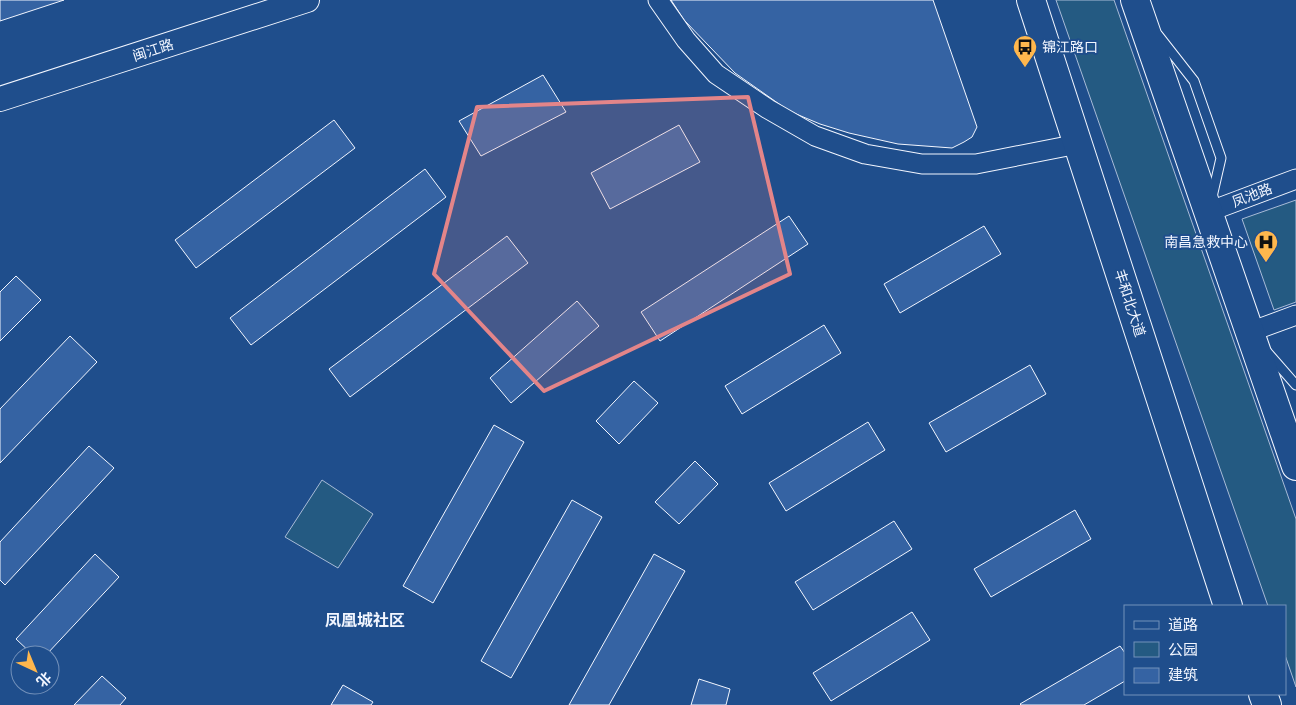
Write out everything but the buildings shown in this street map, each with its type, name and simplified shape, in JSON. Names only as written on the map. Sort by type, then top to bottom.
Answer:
[{"type":"highway","name":"丰和北大道","points":[[1031,0],[1228,605]]},
{"type":"highway","points":[[1137,5],[1296,466]]},
{"type":"street","name":"闽江路","points":[[0,99],[307,0]]},
{"type":"street","points":[[658,0],[686,40],[716,74],[768,109],[815,136],[865,154],[922,164],[976,164],[1078,144]]},
{"type":"street","name":"凤池路","points":[[1208,212],[1296,179]]},
{"type":"street","points":[[1250,332],[1296,315]]},
{"type":"lane","points":[[1250,332],[1296,386]]},
{"type":"highlighted area","points":[[748,97],[790,274],[544,391],[434,274],[477,107]]},
{"type":"green space","points":[[1056,0],[1114,0],[1296,519],[1296,687],[1286,658],[1286,605],[1268,605]]},
{"type":"green space","points":[[1296,200],[1296,302],[1274,310],[1242,219]]},
{"type":"green space","points":[[322,480],[373,514],[338,568],[285,537]]},
{"type":"place","name":"锦江路口","points":[[1025,68]]},
{"type":"place","name":"南昌急救中心","points":[[1266,263]]},
{"type":"district","name":"凤凰城社区","points":[[365,620]]}]
